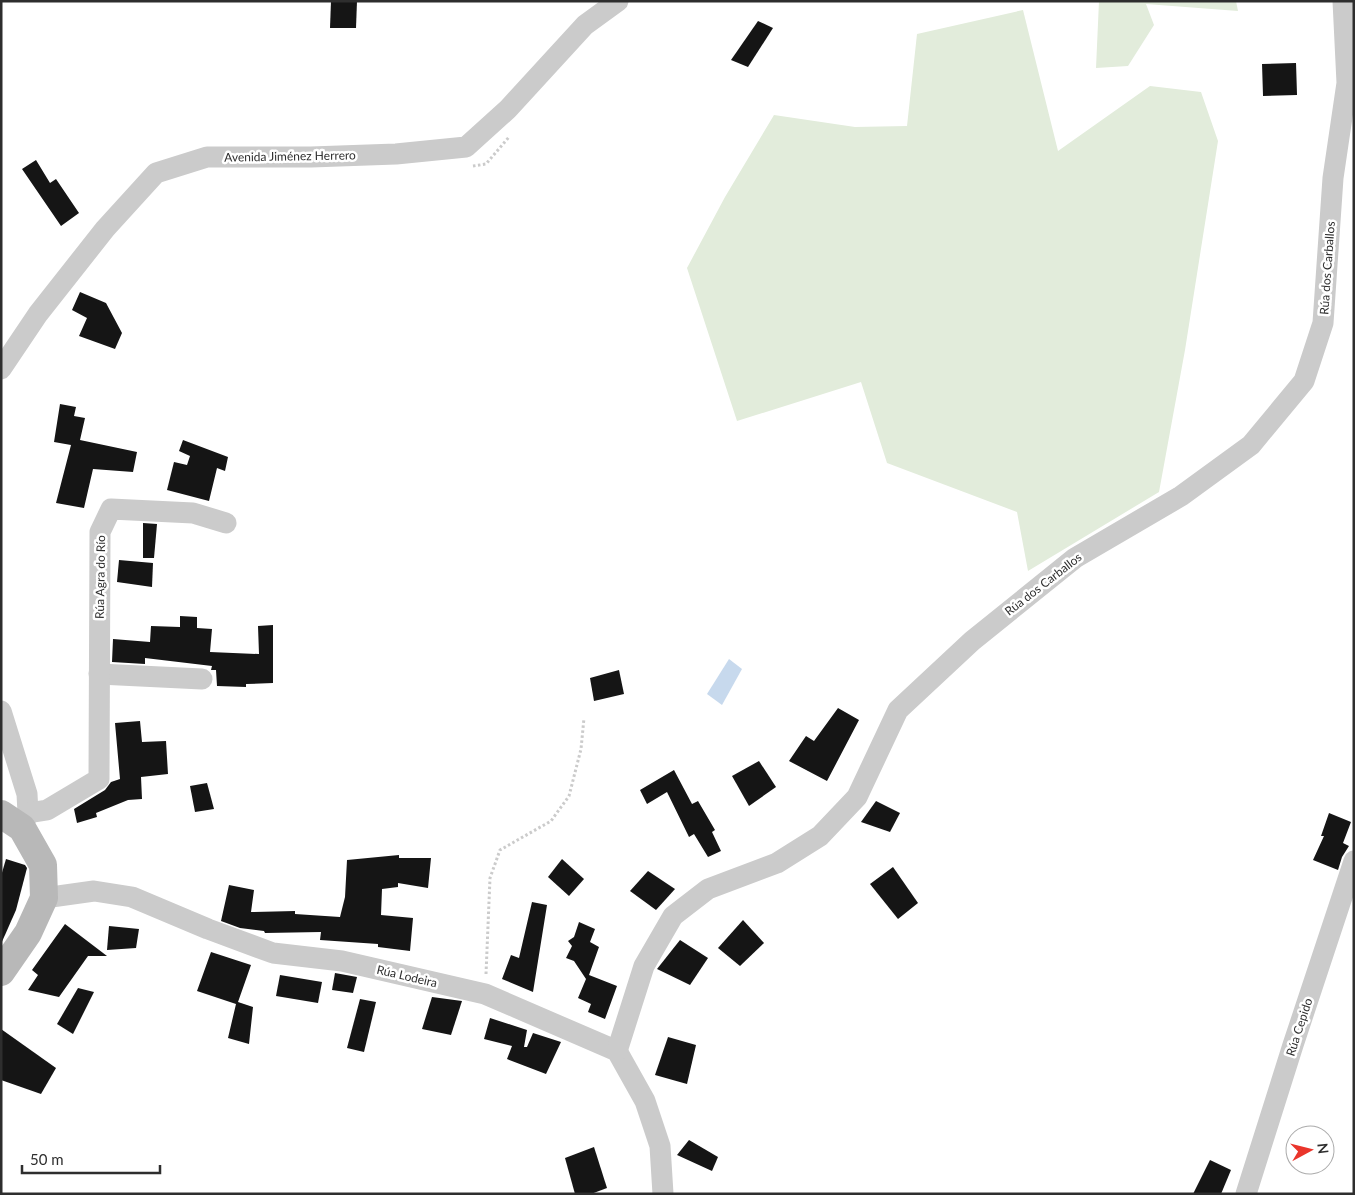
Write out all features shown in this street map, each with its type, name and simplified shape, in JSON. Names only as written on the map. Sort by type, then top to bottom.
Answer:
[{"type":"main road","points":[[1,972],[28,933],[44,898],[43,865],[17,818]]},
{"type":"street","name":"Avenida Jiménez Herrero","points":[[1,369],[38,314],[99,236],[156,173],[207,157],[311,157],[396,154],[466,147],[508,109],[585,25],[618,1]]},
{"type":"street","name":"Rúa dos Carballos","points":[[617,1051],[644,966],[672,916],[708,889],[777,863],[820,836],[857,797],[898,710],[972,641],[1075,558],[1181,496],[1251,445],[1304,381],[1323,323],[1332,178],[1348,83],[1343,1]]},
{"type":"street","name":"Rúa Agra do Río","points":[[17,818],[47,810],[100,779],[100,532],[111,509],[193,513],[226,523]]},
{"type":"street","points":[[99,674],[202,679]]},
{"type":"street","points":[[1,711],[26,794],[17,818]]},
{"type":"street","name":"Rúa Cepido","points":[[1246,1194],[1292,1045],[1354,861]]},
{"type":"street","name":"Rúa Lodeira","points":[[44,898],[94,891],[132,897],[208,929],[273,953],[342,961],[485,994],[617,1051]]},
{"type":"street","points":[[617,1051],[645,1101],[660,1146],[663,1194]]},
{"type":"path","points":[[485,994],[490,878],[500,850],[551,821],[569,796],[581,748],[584,718]]},
{"type":"green space","points":[[1099,1],[1236,1],[1238,11],[1146,4],[1154,25],[1128,66],[1096,68]]},
{"type":"green space","points":[[1023,10],[1058,151],[1150,86],[1201,92],[1218,141],[1185,350],[1159,492],[1028,571],[1017,512],[887,463],[861,382],[737,421],[687,268],[725,197],[774,115],[855,127],[907,126],[917,34]]},
{"type":"water","points":[[729,659],[742,669],[722,705],[707,694]]},
{"type":"building","points":[[331,1],[357,1],[356,28],[330,28]]},
{"type":"building","points":[[758,21],[773,28],[748,67],[731,60]]},
{"type":"building","points":[[1296,63],[1297,95],[1263,96],[1262,64]]},
{"type":"building","points":[[36,160],[50,183],[56,179],[79,213],[61,226],[22,169]]},
{"type":"building","points":[[80,292],[106,303],[122,333],[115,349],[79,336],[87,318],[72,310]]},
{"type":"building","points":[[60,404],[76,407],[74,416],[85,418],[80,440],[137,452],[133,472],[93,469],[84,508],[56,503],[71,445],[54,442]]},
{"type":"building","points":[[183,440],[228,457],[225,471],[217,468],[209,501],[167,490],[174,462],[187,465],[190,456],[179,451]]},
{"type":"building","points":[[143,523],[157,524],[154,558],[143,558]]},
{"type":"building","points":[[119,560],[153,563],[152,587],[117,582]]},
{"type":"building","points":[[180,616],[197,617],[197,628],[212,629],[210,652],[259,654],[258,626],[273,625],[273,683],[246,684],[246,687],[217,686],[216,670],[211,670],[212,666],[145,658],[145,664],[112,662],[113,639],[150,642],[151,626],[180,627]]},
{"type":"building","points":[[619,670],[624,694],[594,701],[590,678]]},
{"type":"building","points":[[838,708],[859,720],[827,781],[789,761],[806,736],[814,741]]},
{"type":"building","points":[[140,721],[142,742],[166,741],[168,774],[141,777],[142,799],[128,800],[96,813],[97,817],[77,823],[74,809],[105,790],[111,782],[120,779],[115,723]]},
{"type":"building","points":[[759,761],[776,787],[749,806],[732,776]]},
{"type":"building","points":[[674,770],[692,804],[698,801],[715,830],[712,832],[721,851],[708,857],[694,834],[689,837],[667,792],[647,804],[640,790]]},
{"type":"building","points":[[207,783],[214,809],[195,812],[190,786]]},
{"type":"building","points":[[876,801],[900,813],[890,832],[861,822]]},
{"type":"building","points":[[1329,813],[1351,822],[1343,843],[1349,846],[1342,857],[1338,870],[1313,860],[1324,836],[1321,836]]},
{"type":"building","points":[[399,855],[399,858],[431,858],[428,888],[398,883],[398,887],[382,889],[381,915],[413,918],[410,951],[378,947],[378,944],[320,940],[321,932],[265,933],[264,931],[240,928],[221,921],[229,885],[254,890],[251,912],[295,911],[295,914],[340,917],[345,897],[347,860]]},
{"type":"building","points":[[6,859],[25,865],[27,868],[16,910],[1,944],[1,876]]},
{"type":"building","points":[[562,859],[584,879],[569,896],[548,877]]},
{"type":"building","points":[[893,867],[918,903],[898,919],[870,884]]},
{"type":"building","points":[[648,871],[675,889],[656,910],[630,891]]},
{"type":"building","points":[[532,902],[547,905],[533,992],[502,979],[511,955],[519,958]]},
{"type":"building","points":[[743,920],[764,943],[740,966],[718,948]]},
{"type":"building","points":[[579,922],[595,929],[590,942],[599,947],[589,975],[617,986],[605,1019],[588,1012],[591,1004],[578,998],[586,979],[574,961],[566,958],[572,946],[568,941],[574,937]]},
{"type":"building","points":[[65,924],[107,956],[88,956],[59,997],[28,990],[38,975],[32,970]]},
{"type":"building","points":[[109,926],[139,929],[136,948],[107,950]]},
{"type":"building","points":[[680,940],[708,958],[690,985],[657,969]]},
{"type":"building","points":[[211,952],[251,965],[238,1002],[253,1007],[249,1044],[228,1038],[236,1004],[197,991]]},
{"type":"building","points":[[335,973],[357,977],[353,993],[332,990]]},
{"type":"building","points":[[280,975],[322,982],[318,1003],[276,996]]},
{"type":"building","points":[[78,988],[94,992],[73,1034],[57,1024]]},
{"type":"building","points":[[432,997],[462,1001],[451,1035],[422,1029]]},
{"type":"building","points":[[360,999],[376,1002],[364,1052],[347,1048]]},
{"type":"building","points":[[490,1018],[527,1030],[524,1047],[527,1047],[533,1033],[561,1042],[546,1074],[507,1059],[512,1046],[484,1039]]},
{"type":"building","points":[[1,1029],[56,1068],[41,1094],[1,1080]]},
{"type":"building","points":[[668,1037],[696,1045],[687,1084],[655,1075]]},
{"type":"building","points":[[689,1140],[718,1157],[712,1171],[677,1155]]},
{"type":"building","points":[[594,1147],[607,1188],[591,1194],[575,1194],[565,1158]]},
{"type":"building","points":[[1210,1160],[1231,1170],[1221,1194],[1193,1194]]}]
